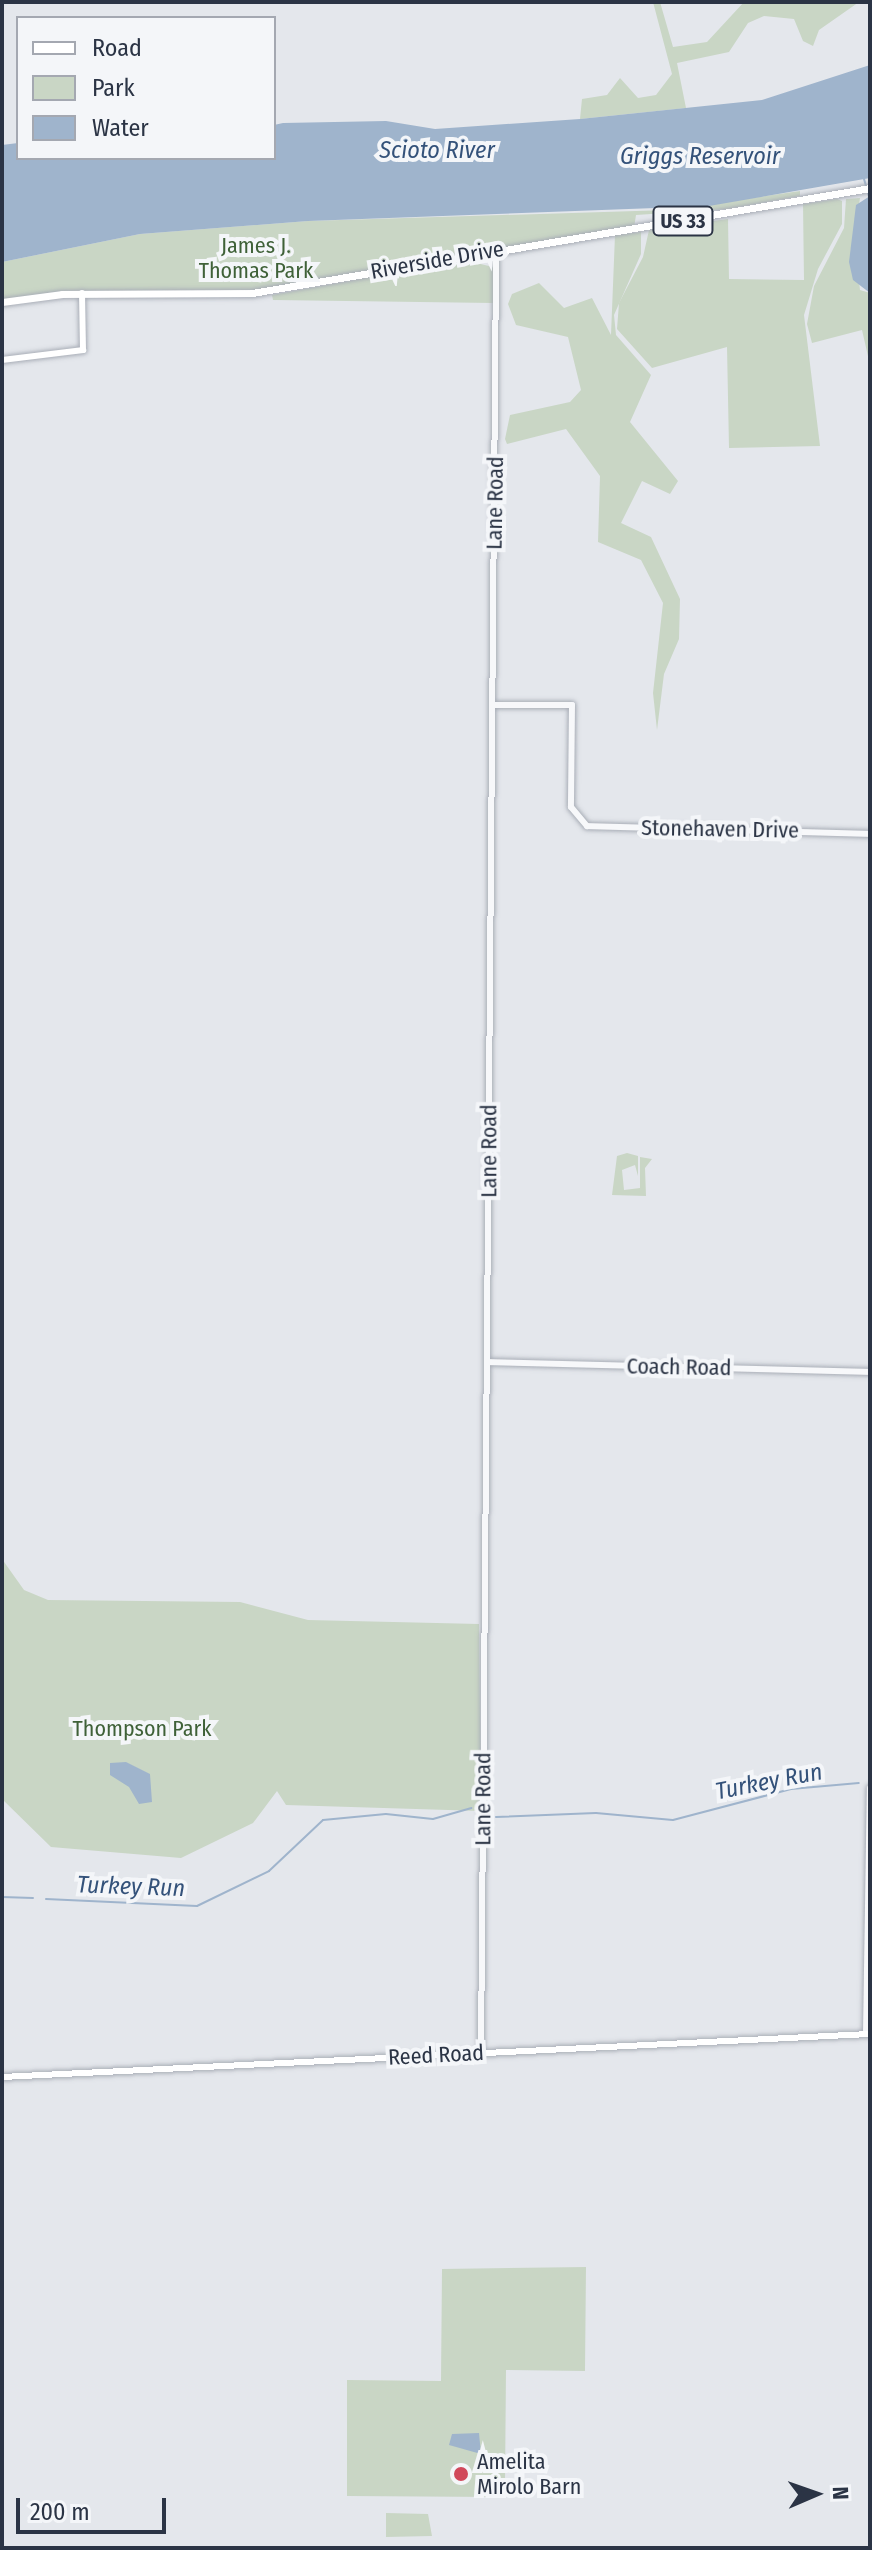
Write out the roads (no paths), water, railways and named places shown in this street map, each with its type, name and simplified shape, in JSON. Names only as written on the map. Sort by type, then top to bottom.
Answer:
[{"type":"main road","name":"Riverside Drive","points":[[2,302],[82,293],[252,293],[866,188]]},
{"type":"main road","points":[[2,360],[83,350],[82,293]]},
{"type":"main road","name":"Reed Road","points":[[2,2077],[868,2034]]},
{"type":"street","name":"Lane Road","points":[[481,2053],[496,250]]},
{"type":"street","name":"Stonehaven Drive","points":[[493,705],[572,705],[574,816],[595,828],[870,834]]},
{"type":"street","name":"Coach Road","points":[[488,1362],[870,1372]]},
{"type":"street","points":[[868,2034],[870,1788]]},
{"type":"water","name":"Griggs Reservoir","points":[[870,65],[870,178],[709,206],[308,221],[140,234],[2,262],[2,145],[16,143],[16,160],[276,160],[276,125],[283,123],[386,121],[435,129],[580,119],[762,100]]},
{"type":"water","points":[[870,196],[870,293],[853,280],[849,262],[856,205]]},
{"type":"water","points":[[126,1762],[150,1774],[152,1802],[139,1804],[129,1787],[110,1775],[110,1763]]},
{"type":"water","points":[[479,2433],[481,2454],[449,2445],[452,2434]]},
{"type":"waterway","points":[[864,179],[870,200]]},
{"type":"waterway","name":"Turkey Run","points":[[496,1817],[596,1813],[673,1820],[791,1789],[859,1783]]},
{"type":"waterway","name":"Turkey Run","points":[[46,1899],[197,1906],[269,1871],[323,1820],[386,1814],[433,1819],[471,1808]]},
{"type":"waterway","name":"Turkey Run","points":[[2,1897],[33,1898]]},
{"type":"place","name":"Amelita Mirolo Barn","points":[[461,2474]]},
{"type":"water label","name":"Scioto River","points":[[437,151]]},
{"type":"park label","name":"James J. Thomas Park","points":[[256,258]]},
{"type":"park label","name":"Thompson Park","points":[[142,1729]]}]
